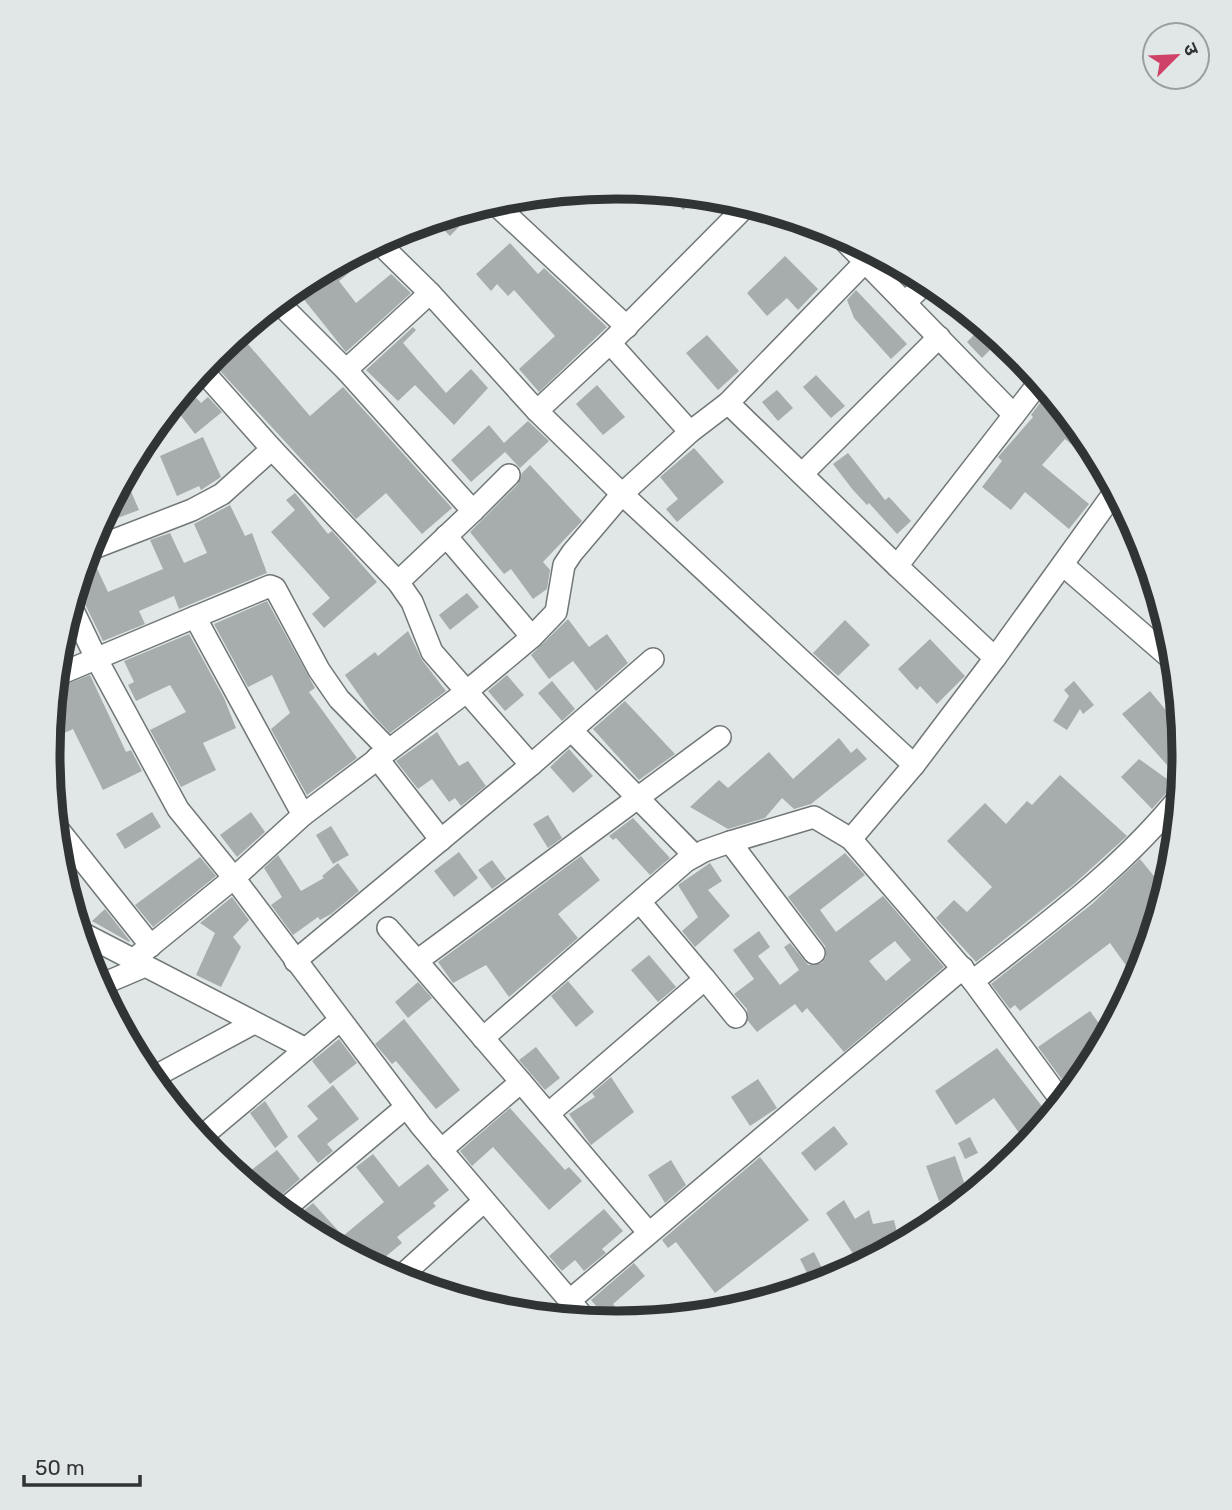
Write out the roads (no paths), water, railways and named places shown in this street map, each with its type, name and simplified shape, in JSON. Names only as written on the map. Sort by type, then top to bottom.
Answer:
[{"type":"street","points":[[502,210],[627,327]]},
{"type":"street","points":[[537,411],[627,327],[740,212]]},
{"type":"street","points":[[385,249],[430,293],[537,411],[622,494],[914,765]]},
{"type":"street","points":[[856,253],[1014,415]]},
{"type":"street","points":[[107,980],[143,957],[303,815],[466,692],[532,637],[556,612],[564,565],[622,494],[690,432],[728,403],[864,262]]},
{"type":"street","points":[[905,303],[919,289]]},
{"type":"street","points":[[346,370],[430,293]]},
{"type":"street","points":[[284,308],[346,370],[474,511]]},
{"type":"street","points":[[802,474],[939,338]]},
{"type":"street","points":[[610,343],[690,432]]},
{"type":"street","points":[[208,377],[398,582],[412,602],[432,652],[531,765]]},
{"type":"street","points":[[897,566],[1034,389]]},
{"type":"street","points":[[728,403],[995,658]]},
{"type":"street","points":[[101,545],[192,510],[222,495],[272,449]]},
{"type":"street","points":[[398,582],[509,475]]},
{"type":"street","points":[[851,839],[914,765],[1110,499]]},
{"type":"street","points":[[446,536],[532,637]]},
{"type":"street","points":[[1063,565],[1163,652]]},
{"type":"street","points":[[66,671],[270,586],[275,588],[319,670],[383,754],[441,840]]},
{"type":"street","points":[[195,617],[303,815]]},
{"type":"street","points":[[77,618],[178,809],[234,878],[406,1107],[483,1202],[577,1310]]},
{"type":"street","points":[[295,961],[572,731],[653,659]]},
{"type":"street","points":[[572,731],[695,856]]},
{"type":"street","points":[[417,961],[720,737]]},
{"type":"street","points":[[569,1301],[648,1232],[968,974],[1084,894],[1156,826],[1170,809]]},
{"type":"street","points":[[483,1038],[695,856],[730,842],[814,817],[851,839],[968,974],[1057,1095]]},
{"type":"street","points":[[730,842],[814,953]]},
{"type":"street","points":[[66,843],[143,957]]},
{"type":"street","points":[[640,902],[736,1017]]},
{"type":"street","points":[[388,928],[648,1232]]},
{"type":"street","points":[[90,936],[143,957],[254,1023],[306,1049]]},
{"type":"street","points":[[548,1114],[705,979]]},
{"type":"street","points":[[207,1132],[339,1021]]},
{"type":"street","points":[[160,1074],[254,1023]]},
{"type":"street","points":[[441,1150],[521,1082]]},
{"type":"street","points":[[289,1205],[406,1107]]},
{"type":"street","points":[[407,1271],[483,1202]]}]
